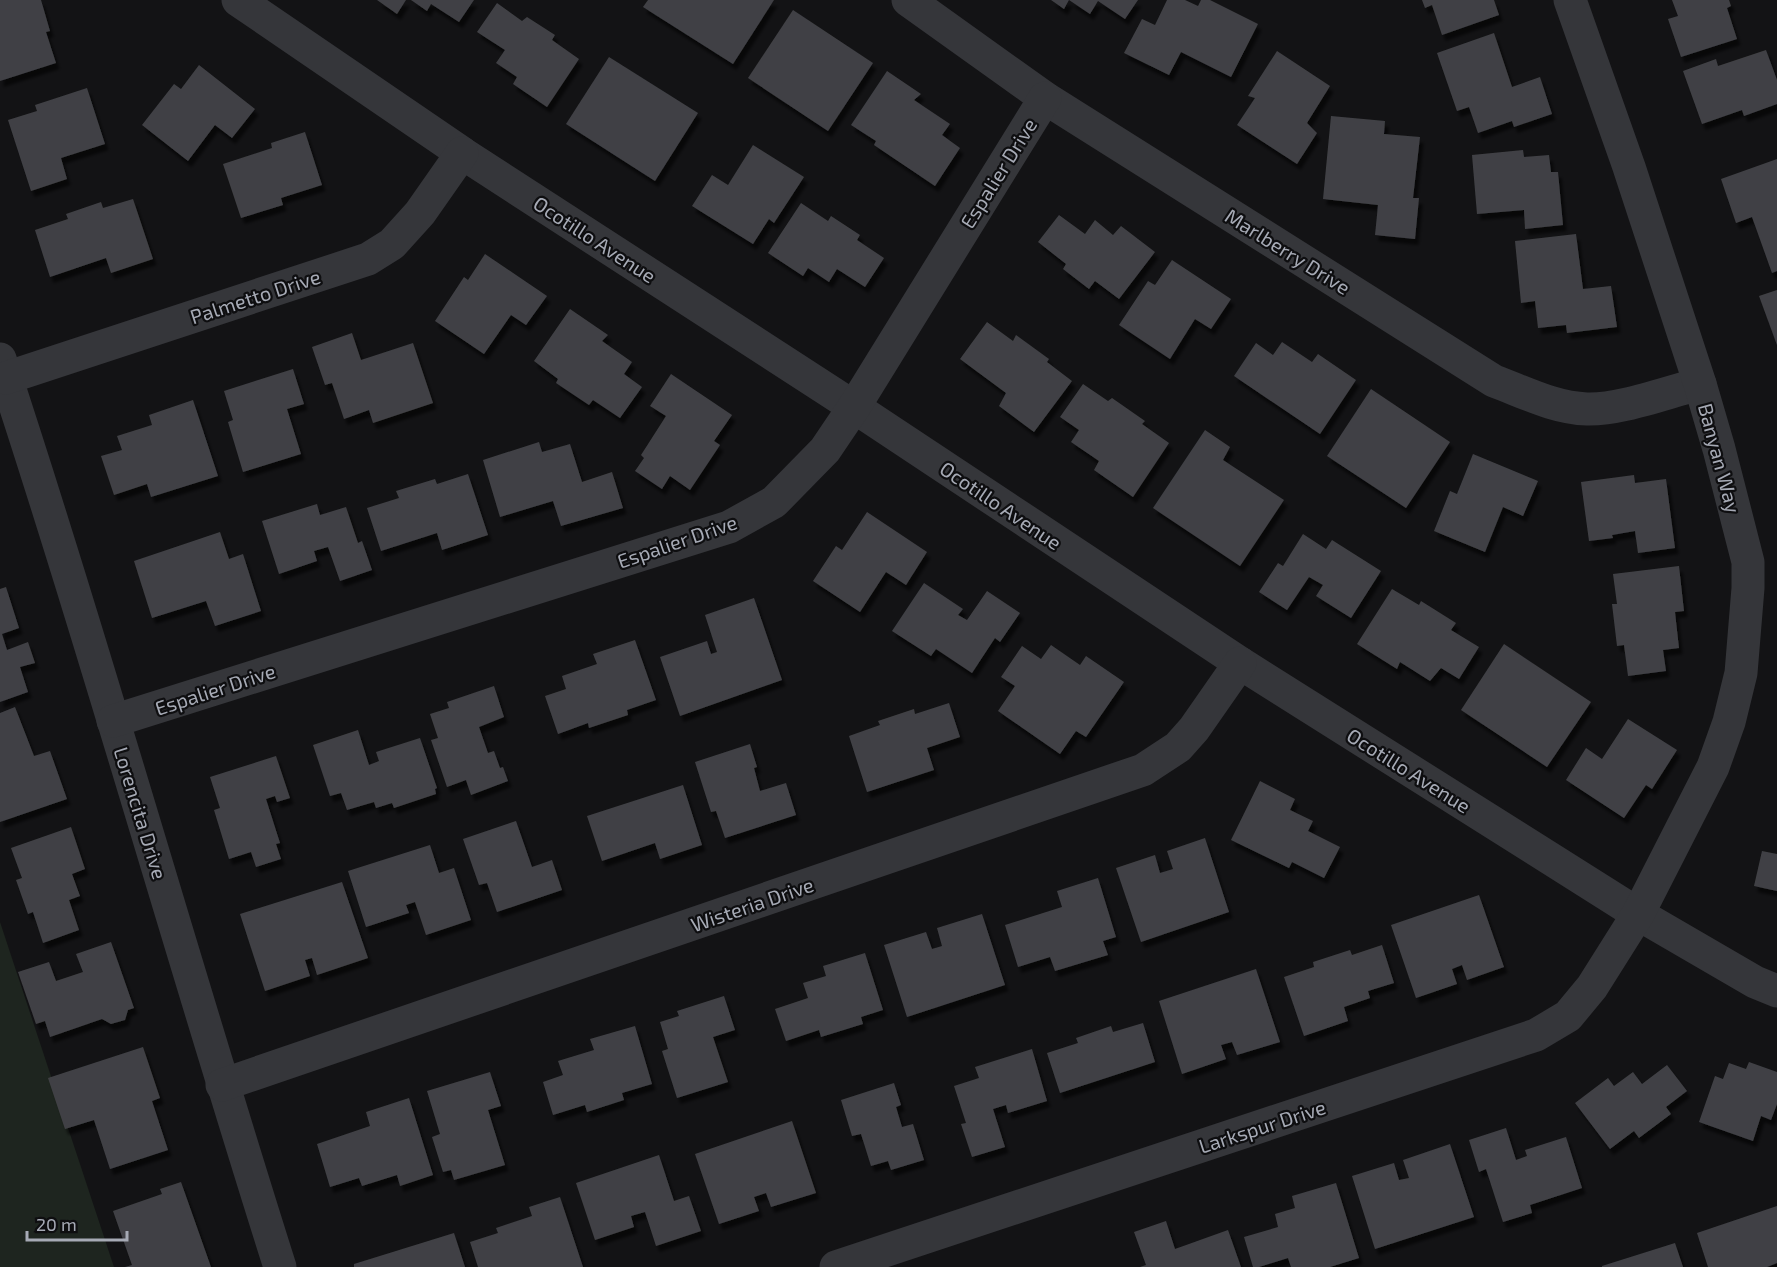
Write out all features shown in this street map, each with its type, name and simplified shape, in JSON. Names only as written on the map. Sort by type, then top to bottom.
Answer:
[{"type":"street","name":"Ocotillo Avenue","points":[[237,0],[462,153],[854,407],[1240,663],[1638,914],[1755,982],[1777,991]]},
{"type":"street","name":"Marlberry Drive","points":[[908,0],[1045,98],[1494,381],[1552,403],[1587,409],[1617,405],[1700,384]]},
{"type":"street","name":"Banyan Way","points":[[1570,0],[1629,167],[1700,384],[1748,562],[1741,673],[1729,722],[1713,767],[1638,914]]},
{"type":"street","name":"Espalier Drive","points":[[113,721],[729,527],[774,502],[825,450],[854,407],[1045,98]]},
{"type":"street","name":"Palmetto Drive","points":[[3,368],[368,259],[392,244],[420,213],[462,153]]},
{"type":"street","name":"Lorencita Drive","points":[[3,368],[113,721],[222,1085],[280,1267]]},
{"type":"street","name":"Wisteria Drive","points":[[222,1085],[1143,770],[1178,747],[1189,735],[1240,663]]},
{"type":"street","name":"Larkspur Drive","points":[[836,1267],[1536,1035],[1568,1016],[1574,1009],[1592,987],[1638,914]]},
{"type":"shaded area","points":[[0,922],[114,1267],[0,1267]]},
{"type":"building","points":[[0,0],[41,0],[50,31],[46,32],[56,63],[0,81]]},
{"type":"building","points":[[377,0],[406,0],[397,14]]},
{"type":"building","points":[[411,0],[474,0],[459,22],[431,4],[427,11]]},
{"type":"building","points":[[648,0],[774,0],[733,64],[643,7]]},
{"type":"building","points":[[1051,0],[1069,0],[1064,9]]},
{"type":"building","points":[[1069,0],[1138,0],[1125,19],[1098,1],[1090,14]]},
{"type":"building","points":[[1167,0],[1185,0],[1198,6],[1201,0],[1210,0],[1258,24],[1231,77],[1181,52],[1169,75],[1124,53],[1142,19],[1155,25]]},
{"type":"building","points":[[1422,0],[1494,0],[1499,15],[1442,35],[1432,5],[1425,8]]},
{"type":"building","points":[[1672,0],[1729,0],[1731,6],[1727,8],[1737,39],[1681,57],[1668,19],[1678,16]]},
{"type":"building","points":[[497,3],[522,21],[527,17],[555,35],[552,40],[579,59],[547,107],[513,84],[517,77],[496,63],[505,50],[477,32]]},
{"type":"building","points":[[793,10],[873,63],[828,131],[748,78]]},
{"type":"building","points":[[1494,33],[1512,87],[1540,77],[1552,114],[1514,127],[1512,121],[1478,133],[1469,107],[1457,111],[1437,53]]},
{"type":"building","points":[[1766,50],[1777,80],[1777,104],[1744,116],[1742,110],[1702,124],[1683,71],[1716,59],[1718,66]]},
{"type":"building","points":[[1277,51],[1330,86],[1307,123],[1317,133],[1297,164],[1237,125],[1255,98],[1248,96]]},
{"type":"building","points":[[609,57],[698,113],[655,181],[566,124]]},
{"type":"building","points":[[199,65],[255,109],[232,138],[215,125],[188,161],[142,125],[174,84],[181,89]]},
{"type":"building","points":[[887,71],[921,94],[914,100],[950,124],[942,135],[960,148],[935,186],[874,145],[876,141],[851,125]]},
{"type":"building","points":[[87,88],[105,144],[61,158],[67,179],[31,191],[8,120],[37,111],[35,105]]},
{"type":"building","points":[[1331,116],[1385,121],[1384,134],[1420,137],[1413,198],[1419,198],[1415,239],[1375,235],[1378,205],[1323,199]]},
{"type":"building","points":[[305,132],[322,185],[281,198],[283,205],[241,218],[223,164],[272,148],[271,143]]},
{"type":"building","points":[[753,145],[804,177],[774,223],[769,219],[753,244],[692,206],[712,175],[728,185]]},
{"type":"building","points":[[1523,150],[1524,157],[1549,155],[1551,172],[1558,172],[1563,225],[1525,229],[1524,210],[1477,214],[1472,155]]},
{"type":"building","points":[[1777,159],[1777,271],[1772,273],[1752,217],[1736,223],[1721,179]]},
{"type":"building","points":[[133,199],[153,259],[111,273],[106,258],[50,277],[35,230],[68,219],[66,214],[101,202],[103,208]]},
{"type":"building","points":[[801,203],[828,221],[831,216],[860,235],[857,240],[884,258],[865,287],[837,269],[829,282],[808,268],[803,276],[768,253]]},
{"type":"building","points":[[1059,215],[1085,234],[1095,220],[1113,235],[1121,226],[1155,252],[1119,299],[1095,281],[1089,289],[1063,269],[1066,264],[1038,242]]},
{"type":"building","points":[[1576,234],[1583,289],[1611,286],[1617,327],[1567,333],[1566,325],[1538,328],[1535,301],[1521,303],[1515,241]]},
{"type":"building","points":[[485,254],[547,296],[526,325],[511,315],[484,354],[435,321],[464,277],[468,280]]},
{"type":"building","points":[[1172,260],[1231,299],[1211,329],[1195,319],[1170,359],[1119,325],[1148,281],[1155,285]]},
{"type":"building","points":[[1777,290],[1777,345],[1759,296]]},
{"type":"building","points":[[570,309],[608,335],[602,341],[632,362],[624,374],[642,387],[620,418],[593,400],[589,405],[556,383],[558,379],[534,361]]},
{"type":"building","points":[[987,322],[1013,341],[1016,335],[1049,359],[1047,362],[1072,381],[1034,432],[999,406],[1006,393],[960,359]]},
{"type":"building","points":[[352,333],[361,360],[413,343],[433,403],[373,423],[369,410],[344,419],[332,383],[325,385],[312,347]]},
{"type":"building","points":[[1282,342],[1312,362],[1318,354],[1356,380],[1320,434],[1234,376],[1256,343],[1273,355]]},
{"type":"building","points":[[293,369],[304,404],[287,409],[301,454],[243,472],[228,422],[233,420],[224,391]]},
{"type":"building","points":[[671,374],[732,415],[714,441],[720,445],[690,490],[670,476],[662,489],[635,471],[644,458],[641,455],[666,416],[650,406]]},
{"type":"building","points":[[1083,384],[1108,401],[1112,398],[1145,421],[1142,424],[1169,443],[1133,497],[1094,470],[1099,461],[1071,442],[1079,430],[1060,417]]},
{"type":"building","points":[[1371,389],[1450,442],[1406,508],[1327,456]]},
{"type":"building","points":[[193,400],[218,476],[151,497],[147,484],[114,495],[101,456],[122,450],[117,436],[152,425],[149,415]]},
{"type":"building","points":[[1205,430],[1230,447],[1223,460],[1284,500],[1240,566],[1153,508]]},
{"type":"building","points":[[539,442],[542,452],[570,444],[582,482],[612,472],[623,508],[561,526],[553,501],[500,517],[483,460]]},
{"type":"building","points":[[1473,454],[1538,481],[1523,516],[1503,507],[1485,552],[1434,531],[1450,491],[1457,494]]},
{"type":"building","points":[[468,474],[488,535],[442,550],[437,533],[381,551],[367,508],[399,498],[396,491],[435,479],[437,484]]},
{"type":"building","points":[[1634,475],[1635,483],[1666,479],[1675,548],[1638,553],[1635,531],[1612,535],[1613,538],[1589,541],[1581,482]]},
{"type":"building","points":[[317,504],[320,515],[346,507],[358,543],[362,541],[372,570],[340,581],[328,547],[314,551],[317,561],[279,574],[262,521]]},
{"type":"building","points":[[867,512],[927,552],[906,585],[886,572],[860,612],[813,581],[836,546],[842,550]]},
{"type":"building","points":[[220,532],[229,559],[243,554],[261,611],[215,626],[206,601],[152,618],[134,561]]},
{"type":"building","points":[[1303,534],[1326,549],[1332,540],[1381,571],[1351,618],[1316,596],[1323,585],[1309,577],[1287,610],[1259,592],[1278,563],[1283,566]]},
{"type":"building","points":[[1679,566],[1684,611],[1675,612],[1679,648],[1663,650],[1666,671],[1628,676],[1624,645],[1617,646],[1612,604],[1617,604],[1613,574]]},
{"type":"building","points":[[924,583],[963,609],[958,615],[967,620],[987,591],[1020,613],[1000,642],[995,638],[972,673],[936,649],[931,656],[892,631]]},
{"type":"building","points":[[6,587],[19,628],[2,634],[7,650],[28,642],[35,663],[20,667],[28,692],[0,702],[0,589]]},
{"type":"building","points":[[1392,589],[1419,605],[1421,601],[1456,623],[1451,630],[1479,647],[1459,679],[1441,668],[1430,681],[1400,662],[1397,669],[1357,644]]},
{"type":"building","points":[[754,598],[782,680],[680,716],[660,657],[707,641],[711,654],[717,652],[705,615]]},
{"type":"building","points":[[635,640],[656,700],[627,710],[628,715],[589,728],[588,723],[558,734],[545,696],[566,689],[562,676],[597,664],[593,654]]},
{"type":"building","points":[[1504,644],[1591,702],[1547,767],[1461,710]]},
{"type":"building","points":[[1051,645],[1080,665],[1086,656],[1124,682],[1086,737],[1076,731],[1060,754],[998,711],[1015,686],[1001,677],[1022,646],[1041,659]]},
{"type":"building","points":[[494,686],[504,717],[479,727],[488,753],[494,751],[508,781],[471,795],[466,780],[447,787],[431,740],[438,738],[430,714],[449,708],[447,702]]},
{"type":"building","points":[[949,703],[960,737],[927,748],[934,770],[867,792],[849,736],[880,725],[878,721],[914,709],[915,714]]},
{"type":"building","points":[[15,707],[34,756],[50,751],[67,799],[0,822],[0,713]]},
{"type":"building","points":[[1628,719],[1677,750],[1652,789],[1646,785],[1624,818],[1566,780],[1586,748],[1602,759]]},
{"type":"building","points":[[358,730],[369,765],[379,761],[376,752],[420,738],[437,788],[435,789],[436,794],[394,808],[392,803],[376,808],[374,802],[347,810],[341,793],[330,796],[313,745]]},
{"type":"building","points":[[750,744],[757,767],[754,768],[760,791],[786,783],[796,815],[725,838],[716,811],[711,812],[695,762]]},
{"type":"building","points":[[276,756],[290,798],[277,802],[275,796],[266,799],[280,843],[276,844],[281,859],[256,867],[251,852],[229,859],[214,810],[220,808],[210,777]]},
{"type":"building","points":[[1260,781],[1295,799],[1290,810],[1313,821],[1308,831],[1340,847],[1324,878],[1292,862],[1289,868],[1231,840]]},
{"type":"building","points":[[683,785],[702,845],[660,859],[655,843],[602,861],[587,816]]},
{"type":"building","points":[[516,821],[532,867],[552,860],[562,890],[497,912],[487,883],[479,885],[463,839]]},
{"type":"building","points":[[71,827],[85,869],[72,874],[80,896],[69,900],[79,930],[43,943],[33,912],[28,914],[16,880],[22,878],[11,848]]},
{"type":"building","points":[[1205,838],[1229,912],[1141,942],[1116,868],[1155,855],[1160,873],[1173,869],[1167,851]]},
{"type":"building","points":[[430,845],[439,873],[454,868],[471,920],[426,935],[415,902],[406,905],[409,913],[366,927],[348,871]]},
{"type":"building","points":[[1762,851],[1777,854],[1777,891],[1754,886]]},
{"type":"building","points":[[1098,878],[1116,937],[1103,941],[1108,955],[1055,971],[1050,957],[1018,967],[1005,925],[1062,907],[1057,891]]},
{"type":"building","points":[[342,882],[368,958],[317,975],[312,958],[305,960],[310,976],[265,991],[240,914]]},
{"type":"building","points":[[1479,895],[1504,967],[1467,980],[1462,965],[1452,969],[1457,984],[1416,998],[1391,925]]},
{"type":"building","points":[[982,914],[1005,985],[907,1017],[884,945],[926,932],[932,949],[942,946],[937,928]]},
{"type":"building","points":[[111,942],[134,1008],[128,1010],[125,1020],[111,1024],[102,1019],[50,1037],[45,1021],[36,1024],[18,972],[49,962],[56,981],[83,972],[76,954]]},
{"type":"building","points":[[1382,945],[1394,983],[1368,991],[1370,998],[1344,1007],[1348,1021],[1304,1036],[1284,977],[1314,967],[1313,962],[1350,950],[1352,955]]},
{"type":"building","points":[[865,953],[883,1010],[861,1017],[863,1024],[821,1037],[819,1030],[786,1041],[775,1009],[808,998],[803,983],[826,976],[823,966]]},
{"type":"building","points":[[1256,969],[1280,1042],[1237,1055],[1232,1042],[1221,1045],[1226,1059],[1182,1074],[1159,1001]]},
{"type":"building","points":[[724,996],[735,1030],[713,1037],[728,1082],[677,1098],[662,1051],[668,1049],[660,1022],[679,1016],[677,1011]]},
{"type":"building","points":[[1143,1023],[1155,1062],[1060,1093],[1047,1053],[1078,1043],[1076,1038],[1111,1026],[1113,1032]]},
{"type":"building","points":[[635,1026],[652,1084],[622,1093],[624,1100],[587,1112],[585,1105],[553,1115],[543,1082],[563,1075],[558,1061],[594,1050],[590,1039]]},
{"type":"building","points":[[143,1047],[160,1098],[152,1101],[168,1150],[110,1169],[94,1120],[65,1129],[48,1078]]},
{"type":"building","points":[[1032,1049],[1047,1101],[1008,1113],[1006,1105],[993,1109],[1005,1147],[972,1157],[961,1124],[966,1123],[954,1086],[979,1078],[975,1067]]},
{"type":"building","points":[[1749,1062],[1777,1072],[1777,1104],[1771,1120],[1761,1116],[1753,1141],[1699,1122],[1715,1076],[1723,1079],[1729,1063],[1746,1069]]},
{"type":"building","points":[[1667,1065],[1687,1091],[1666,1107],[1671,1114],[1639,1138],[1634,1131],[1610,1149],[1575,1103],[1608,1078],[1614,1086],[1633,1072],[1642,1084]]},
{"type":"building","points":[[490,1072],[501,1106],[488,1110],[505,1165],[454,1180],[451,1170],[443,1172],[432,1137],[440,1134],[427,1091]]},
{"type":"building","points":[[894,1083],[901,1105],[896,1107],[902,1127],[913,1124],[924,1160],[891,1170],[888,1161],[871,1166],[861,1134],[852,1136],[841,1100]]},
{"type":"building","points":[[409,1098],[433,1175],[400,1186],[397,1175],[362,1186],[359,1178],[330,1187],[317,1144],[370,1126],[366,1112]]},
{"type":"building","points":[[792,1121],[816,1193],[771,1207],[766,1193],[754,1197],[759,1211],[719,1224],[695,1154]]},
{"type":"building","points":[[1506,1128],[1516,1160],[1527,1156],[1525,1150],[1566,1137],[1582,1188],[1530,1205],[1532,1213],[1503,1222],[1486,1169],[1479,1172],[1469,1140]]},
{"type":"building","points":[[1450,1144],[1474,1217],[1375,1249],[1352,1176],[1394,1163],[1399,1180],[1409,1178],[1403,1160]]},
{"type":"building","points":[[659,1155],[674,1201],[689,1196],[701,1231],[656,1246],[645,1212],[631,1216],[634,1227],[595,1240],[576,1183]]},
{"type":"building","points":[[181,1182],[211,1267],[125,1267],[132,1265],[113,1211],[162,1194],[160,1189]]},
{"type":"building","points":[[1336,1183],[1359,1258],[1330,1267],[1291,1267],[1288,1258],[1253,1267],[1244,1237],[1278,1227],[1275,1214],[1295,1208],[1292,1196]]},
{"type":"building","points":[[560,1197],[583,1267],[478,1267],[470,1242],[498,1233],[496,1228],[532,1216],[529,1207]]},
{"type":"building","points":[[1777,1206],[1777,1263],[1767,1267],[1708,1267],[1697,1233]]},
{"type":"building","points":[[1166,1221],[1175,1249],[1228,1230],[1241,1267],[1140,1267],[1146,1265],[1134,1232]]},
{"type":"building","points":[[454,1233],[465,1267],[354,1267],[354,1264]]},
{"type":"building","points":[[1675,1243],[1683,1267],[1602,1267],[1602,1266]]}]
